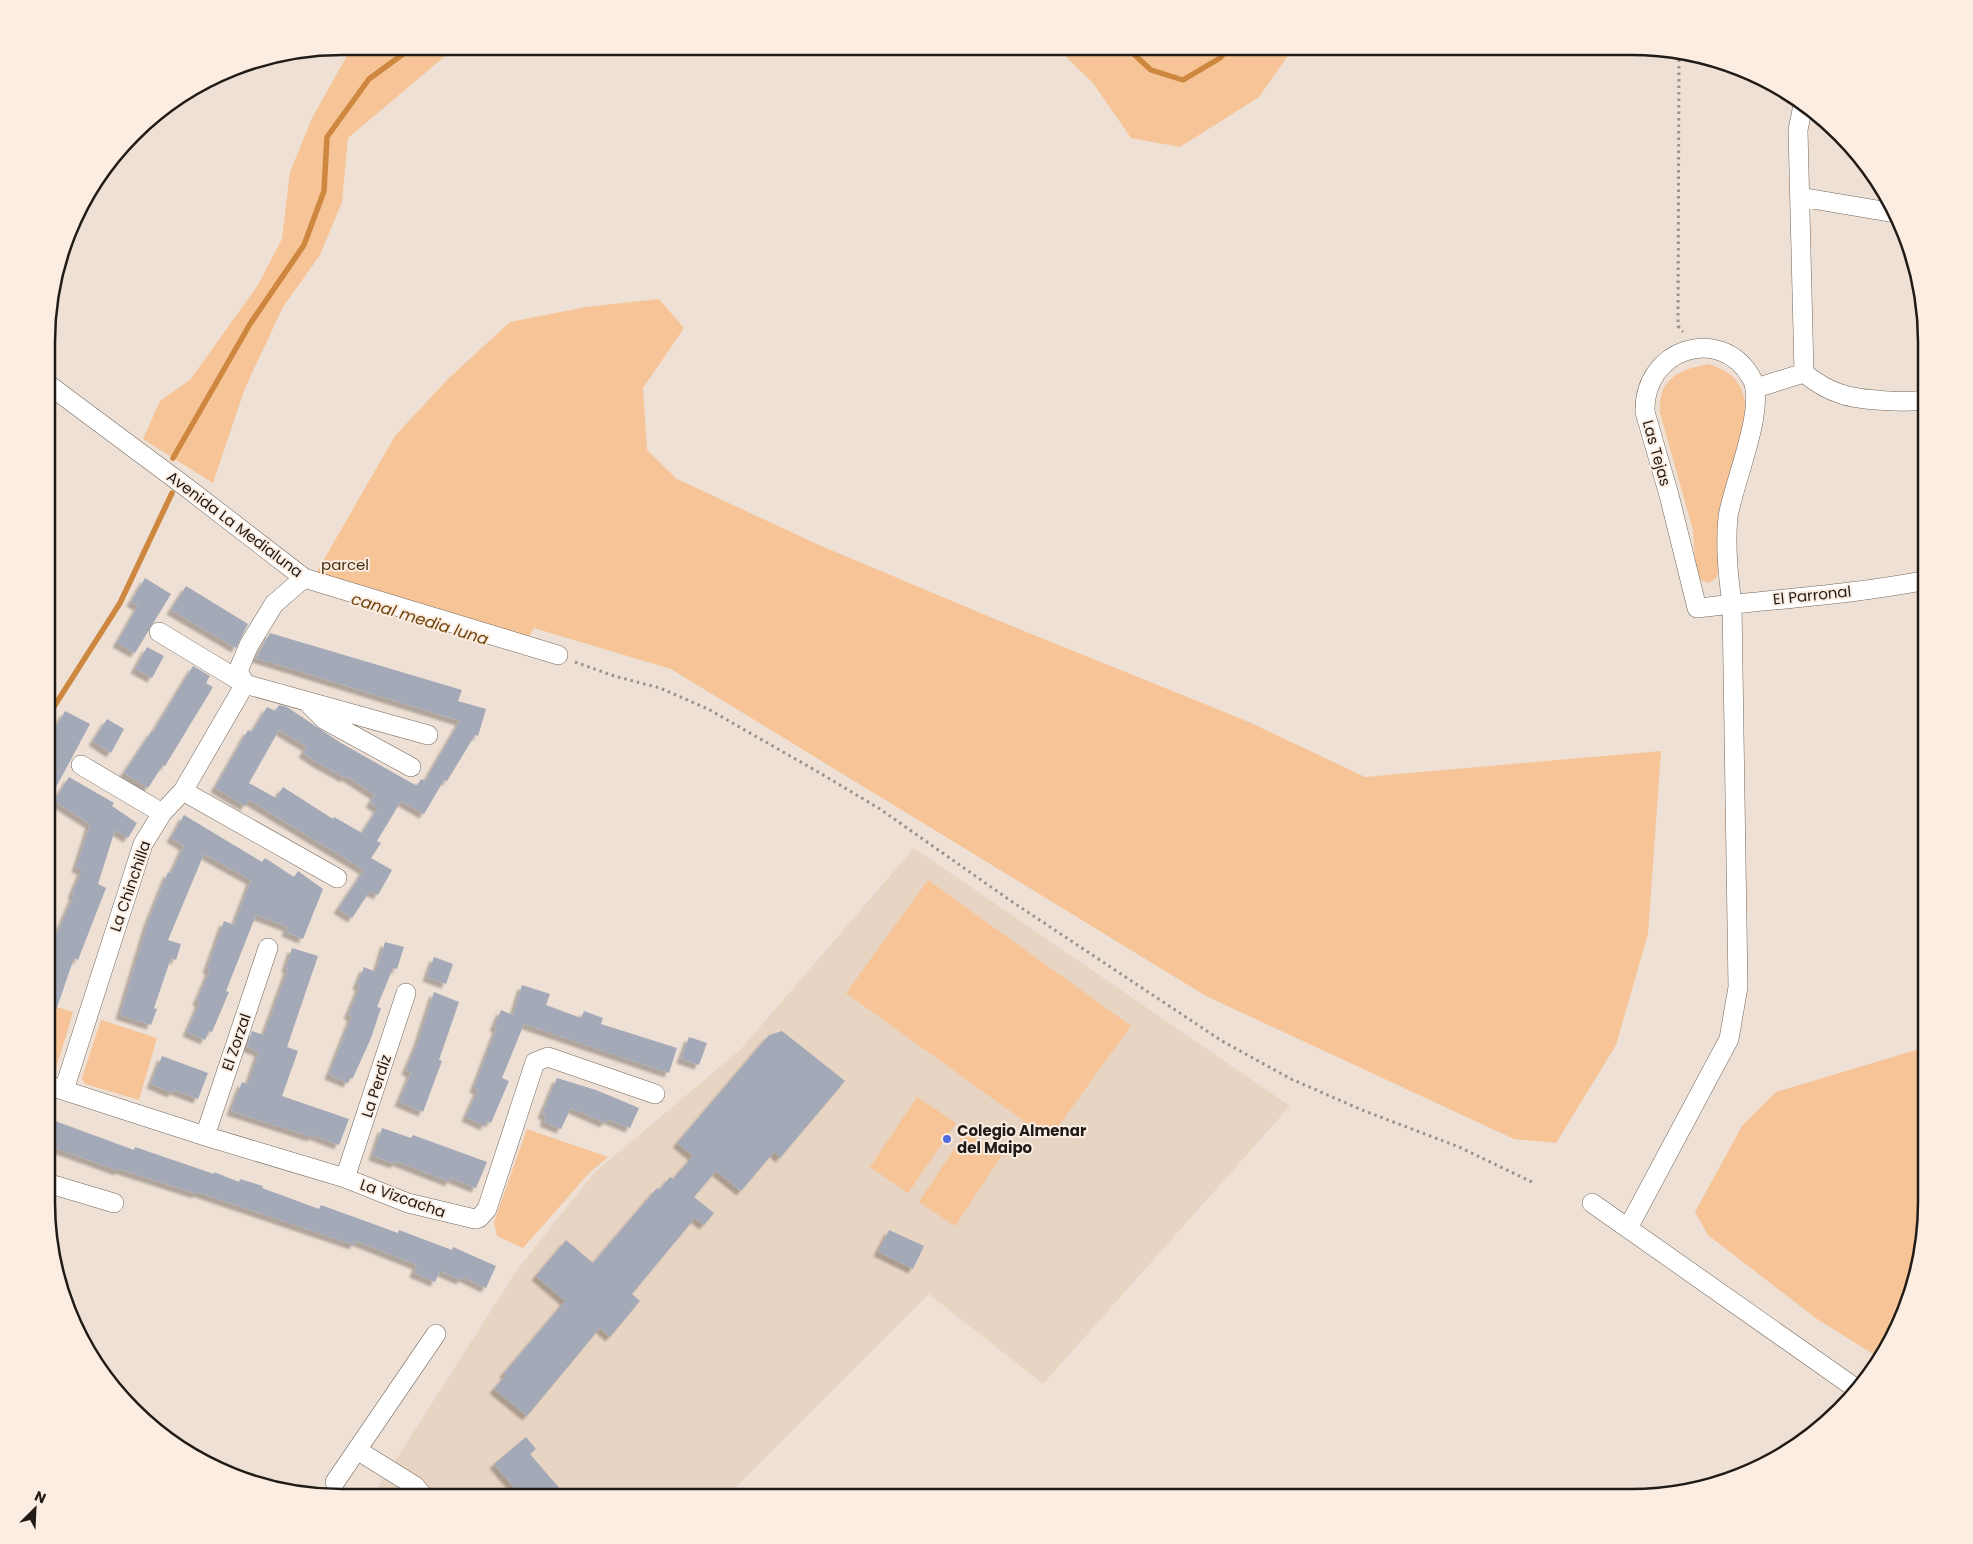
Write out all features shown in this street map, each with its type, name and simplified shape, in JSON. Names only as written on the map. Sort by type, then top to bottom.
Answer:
[{"type":"street","points":[[1801,110],[1798,130],[1804,373],[1816,383],[1842,395],[1910,402],[1918,401]]},
{"type":"street","points":[[1800,197],[1886,212]]},
{"type":"street","name":"Las Tejas","points":[[1697,608],[1669,495],[1648,425],[1645,400],[1653,375],[1661,366],[1670,358],[1694,349],[1717,351],[1728,355],[1745,369],[1756,388]]},
{"type":"street","points":[[1628,1228],[1729,1038],[1738,987],[1732,604],[1726,556],[1728,516],[1754,415],[1756,388],[1804,373]]},
{"type":"street","name":"Avenida La Medialuna","points":[[55,389],[304,578],[558,655]]},
{"type":"street","points":[[245,684],[238,671],[250,645],[274,604],[304,578]]},
{"type":"street","name":"El Parronal","points":[[1697,608],[1897,586],[1918,582]]},
{"type":"street","points":[[159,632],[245,684],[428,735]]},
{"type":"street","name":"La Chinchilla","points":[[56,1087],[143,844],[162,813],[183,792],[245,684]]},
{"type":"street","points":[[305,700],[325,720],[411,767]]},
{"type":"street","points":[[82,765],[162,813]]},
{"type":"street","points":[[183,792],[337,878]]},
{"type":"street","name":"El Zorzal","points":[[204,1136],[268,948]]},
{"type":"street","name":"La Perdiz","points":[[345,1178],[406,993]]},
{"type":"street","name":"La Vizcacha","points":[[56,1087],[204,1136],[345,1178],[408,1203],[475,1219],[479,1218],[487,1209],[535,1062],[548,1057],[655,1094]]},
{"type":"street","points":[[55,1186],[114,1204]]},
{"type":"street","points":[[1592,1203],[1852,1386]]},
{"type":"street","points":[[335,1482],[436,1334]]},
{"type":"street","points":[[357,1450],[417,1489]]},
{"type":"path","points":[[1679,59],[1678,326],[1694,349]]},
{"type":"path","points":[[558,655],[614,676],[660,688],[708,708],[880,809],[1019,906],[1222,1041],[1291,1079],[1362,1110],[1459,1147],[1534,1183]]},
{"type":"shaded area","name":"Colegio Almenar del Maipo","points":[[914,848],[1290,1106],[1043,1384],[929,1294],[734,1489],[377,1489],[517,1270],[594,1173],[740,1050]]},
{"type":"green space","points":[[347,55],[446,55],[348,138],[342,202],[320,255],[283,307],[245,388],[213,483],[143,439],[160,401],[190,380],[258,285],[282,239],[290,172],[312,118]]},
{"type":"green space","points":[[1064,55],[1288,55],[1259,97],[1180,147],[1131,138],[1093,83]]},
{"type":"green space","name":"parcel","points":[[659,299],[684,328],[643,388],[647,450],[677,479],[819,545],[1002,622],[1249,722],[1365,777],[1661,751],[1648,934],[1616,1045],[1556,1143],[1514,1139],[1206,996],[671,669],[534,628],[527,640],[315,575],[395,436],[448,379],[510,322],[586,307]]},
{"type":"green space","points":[[1709,364],[1729,374],[1740,387],[1745,402],[1740,438],[1724,493],[1719,569],[1716,578],[1709,583],[1701,580],[1696,573],[1693,530],[1660,413],[1660,401],[1662,392],[1672,378],[1689,369]]},
{"type":"green space","points":[[928,880],[1131,1026],[1049,1139],[846,993]]},
{"type":"green space","points":[[55,1006],[73,1012],[55,1070]]},
{"type":"green space","points":[[101,1020],[157,1038],[139,1100],[85,1084],[82,1078]]},
{"type":"green space","points":[[1918,1049],[1918,1202],[1916,1240],[1903,1294],[1874,1355],[1817,1319],[1708,1235],[1695,1212],[1742,1126],[1776,1092]]},
{"type":"green space","points":[[917,1097],[956,1123],[908,1193],[870,1167]]},
{"type":"green space","points":[[527,1129],[608,1157],[590,1172],[523,1248],[497,1236],[494,1222]]},
{"type":"green space","points":[[966,1131],[1002,1155],[955,1226],[919,1202]]},
{"type":"building","points":[[145,578],[171,594],[135,653],[117,643],[138,606],[131,602]]},
{"type":"building","points":[[186,586],[248,624],[236,648],[171,610]]},
{"type":"building","points":[[270,633],[462,690],[458,701],[486,709],[478,736],[475,735],[447,781],[444,780],[424,814],[401,801],[377,841],[381,843],[371,858],[392,870],[378,895],[370,891],[352,918],[338,909],[364,870],[249,800],[245,806],[215,788],[248,730],[252,732],[267,707],[275,711],[279,705],[287,707],[341,743],[417,786],[421,779],[425,781],[460,721],[256,658]],"holes":[[[279,730],[307,747],[303,753],[345,778],[346,776],[375,795],[370,803],[378,808],[362,833],[334,817],[333,819],[283,787],[276,798],[249,783]]]},
{"type":"building","points":[[147,647],[164,656],[152,678],[135,669]]},
{"type":"building","points":[[193,666],[210,676],[206,683],[213,687],[165,766],[163,765],[148,788],[124,773],[153,732]]},
{"type":"building","points":[[65,711],[90,724],[55,789],[55,729]]},
{"type":"building","points":[[107,719],[124,729],[111,753],[93,741]]},
{"type":"building","points":[[69,777],[114,803],[112,806],[137,823],[128,838],[115,830],[98,884],[106,888],[78,960],[74,958],[55,1013],[55,936],[74,895],[72,894],[82,870],[76,868],[90,824],[55,802]]},
{"type":"building","points":[[184,815],[262,862],[265,858],[294,877],[298,871],[323,889],[303,939],[286,932],[288,927],[256,915],[226,991],[229,992],[212,1032],[209,1031],[205,1040],[187,1032],[200,1002],[197,1001],[210,970],[207,969],[224,921],[234,925],[251,880],[204,854],[168,940],[181,944],[176,960],[171,958],[154,1008],[157,1009],[151,1025],[120,1015],[148,922],[168,872],[171,874],[184,846],[171,838]]},
{"type":"building","points":[[385,942],[404,947],[397,969],[393,968],[377,1007],[381,1008],[371,1038],[353,1078],[350,1078],[348,1083],[329,1075],[352,1016],[348,1015],[360,986],[357,985],[364,967],[376,972]]},
{"type":"building","points":[[292,948],[318,956],[287,1047],[298,1051],[282,1096],[349,1119],[339,1145],[313,1135],[312,1137],[231,1111],[242,1082],[248,1084],[259,1052],[247,1047],[252,1031],[264,1035],[288,969],[286,968]]},
{"type":"building","points":[[434,957],[453,964],[446,984],[427,977]]},
{"type":"building","points":[[522,985],[550,994],[546,1005],[581,1018],[584,1011],[603,1018],[601,1024],[677,1048],[669,1073],[524,1024],[502,1078],[509,1081],[491,1123],[487,1121],[485,1126],[466,1117],[478,1090],[474,1088],[497,1028],[494,1027],[501,1010],[513,1015]]},
{"type":"building","points":[[434,992],[459,1002],[439,1060],[442,1061],[423,1112],[399,1102],[411,1073],[406,1070],[418,1042]]},
{"type":"building","points":[[782,1031],[845,1081],[780,1158],[774,1152],[741,1191],[716,1171],[694,1197],[714,1213],[704,1225],[695,1218],[632,1294],[640,1301],[610,1337],[600,1328],[527,1416],[494,1389],[506,1375],[504,1373],[565,1301],[536,1276],[566,1240],[593,1263],[657,1188],[659,1190],[670,1177],[673,1179],[693,1156],[677,1143],[769,1035]]},
{"type":"building","points":[[689,1037],[707,1043],[699,1065],[681,1059]]},
{"type":"building","points":[[162,1056],[208,1073],[198,1099],[174,1090],[172,1093],[151,1084]]},
{"type":"building","points":[[557,1078],[596,1090],[639,1108],[630,1128],[607,1119],[605,1123],[571,1108],[561,1129],[544,1122],[546,1116],[542,1114]]},
{"type":"building","points":[[55,1121],[134,1150],[135,1147],[214,1174],[214,1172],[239,1182],[240,1179],[263,1186],[262,1188],[319,1209],[321,1205],[398,1233],[399,1230],[452,1250],[453,1247],[496,1266],[486,1288],[463,1277],[461,1280],[440,1271],[435,1282],[414,1273],[417,1265],[356,1241],[354,1245],[197,1192],[197,1194],[119,1169],[119,1171],[55,1148]]},
{"type":"building","points":[[382,1128],[411,1138],[413,1135],[487,1162],[476,1188],[451,1178],[450,1182],[396,1161],[395,1164],[373,1156]]},
{"type":"building","points":[[889,1230],[924,1246],[913,1269],[878,1252]]},
{"type":"building","points":[[526,1437],[536,1449],[530,1454],[560,1489],[515,1489],[494,1464]]},
{"type":"waterway","points":[[173,458],[250,324],[304,245],[324,191],[327,137],[369,79],[402,55]]},
{"type":"waterway","points":[[1135,55],[1151,70],[1183,80],[1222,55]]},
{"type":"waterway","points":[[55,705],[120,603],[172,493]]},
{"type":"place","name":"Colegio Almenar del Maipo","points":[[947,1139]]},
{"type":"water label","name":"canal media luna","points":[[420,619]]}]
